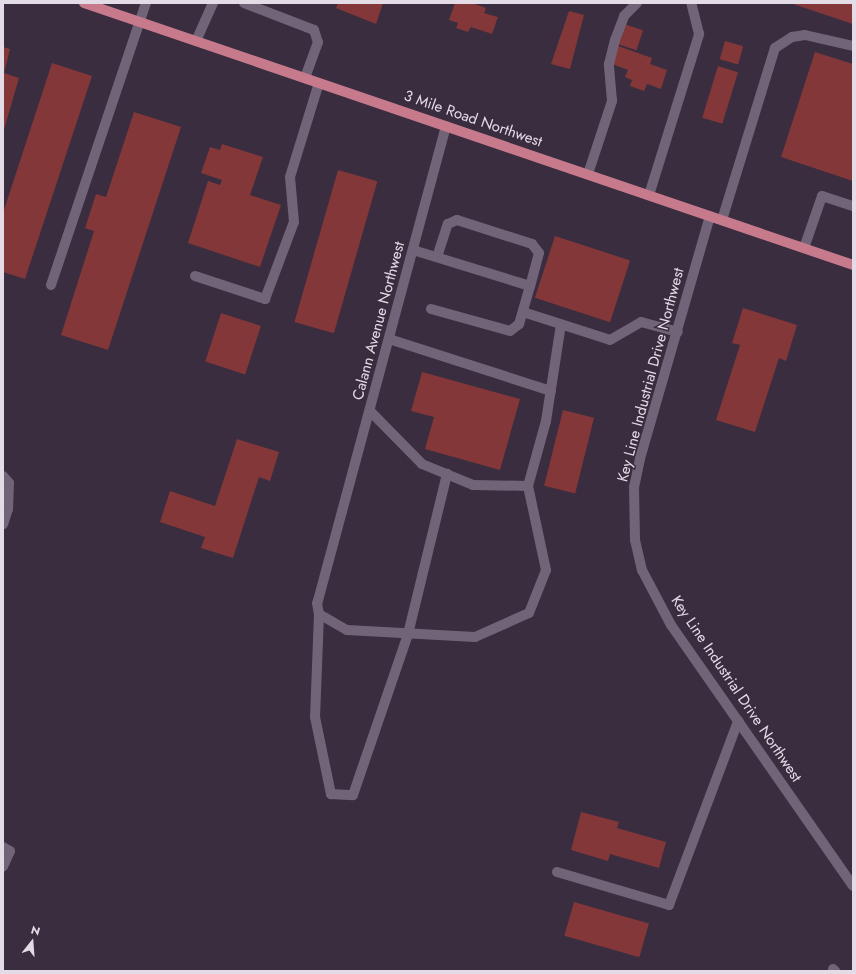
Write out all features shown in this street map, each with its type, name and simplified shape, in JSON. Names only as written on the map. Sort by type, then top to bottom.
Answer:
[{"type":"main road","name":"3 Mile Road Northwest","points":[[84,3],[853,265]]},
{"type":"street","points":[[51,285],[146,3]]},
{"type":"street","points":[[196,41],[213,3]]},
{"type":"street","points":[[244,3],[314,30],[318,42],[304,78]]},
{"type":"street","points":[[588,174],[612,101],[609,64],[615,40],[624,16],[637,3]]},
{"type":"street","points":[[649,195],[699,34],[691,3]]},
{"type":"street","points":[[722,220],[775,48],[792,37],[805,35],[853,46]]},
{"type":"street","points":[[195,276],[265,299],[294,222],[290,177],[319,83]]},
{"type":"street","name":"Calann Avenue Northwest","points":[[408,634],[353,795],[331,794],[315,717],[319,614],[317,603],[340,524],[446,126]]},
{"type":"street","points":[[804,248],[822,196],[853,206]]},
{"type":"street","name":"Key Line Industrial Drive Northwest","points":[[710,216],[634,487],[635,540],[642,570],[671,625],[853,886]]},
{"type":"street","points":[[431,309],[510,331],[519,324],[538,253],[532,244],[457,220],[448,224],[437,257]]},
{"type":"street","points":[[413,250],[530,286]]},
{"type":"street","points":[[523,312],[610,340],[641,322],[678,332]]},
{"type":"street","points":[[319,614],[347,630],[475,637],[529,613],[546,570],[528,486],[546,421],[561,324]]},
{"type":"street","points":[[389,339],[550,391]]},
{"type":"street","points":[[370,411],[422,464],[474,484],[528,486]]},
{"type":"street","points":[[408,634],[447,474]]},
{"type":"street","points":[[3,476],[9,483],[8,509],[3,524]]},
{"type":"street","points":[[557,872],[669,905],[738,721]]},
{"type":"street","points":[[3,847],[10,851],[3,867]]},
{"type":"building","points":[[338,3],[383,3],[376,24],[336,8]]},
{"type":"building","points":[[455,3],[472,3],[486,8],[484,13],[498,17],[492,34],[471,27],[468,32],[456,28],[458,23],[449,20]]},
{"type":"building","points":[[790,3],[853,3],[853,24]]},
{"type":"building","points":[[569,11],[584,15],[570,69],[551,64]]},
{"type":"building","points":[[624,24],[643,30],[637,50],[618,44]]},
{"type":"building","points":[[725,41],[743,46],[738,65],[720,59]]},
{"type":"building","points":[[618,46],[652,58],[650,64],[667,70],[661,89],[647,84],[644,91],[630,86],[632,80],[625,77],[628,70],[612,64]]},
{"type":"building","points":[[3,47],[10,49],[4,73],[19,78],[3,133]]},
{"type":"building","points":[[815,52],[853,64],[853,181],[781,157]]},
{"type":"building","points":[[52,63],[92,76],[25,279],[3,272],[3,213]]},
{"type":"building","points":[[718,66],[738,72],[722,124],[702,118]]},
{"type":"building","points":[[134,112],[181,127],[108,350],[61,335],[94,231],[85,228],[96,194],[106,197]]},
{"type":"building","points":[[222,144],[263,157],[250,195],[281,205],[260,267],[188,243],[208,181],[220,185],[222,180],[201,173],[210,147],[220,150]]},
{"type":"building","points":[[338,170],[377,181],[334,333],[294,322]]},
{"type":"building","points":[[555,236],[630,260],[610,322],[535,298]]},
{"type":"building","points":[[743,308],[797,325],[786,361],[779,358],[755,432],[716,420],[740,345],[732,343]]},
{"type":"building","points":[[221,313],[261,326],[245,374],[205,362]]},
{"type":"building","points":[[422,372],[520,399],[500,470],[425,449],[434,417],[411,411]]},
{"type":"building","points":[[563,410],[594,418],[575,493],[544,486]]},
{"type":"building","points":[[237,439],[279,452],[270,481],[259,477],[233,558],[201,548],[205,537],[160,522],[170,491],[215,506]]},
{"type":"building","points":[[581,812],[619,822],[617,828],[666,842],[659,868],[610,854],[608,861],[571,850]]},
{"type":"building","points":[[574,902],[649,923],[639,957],[564,936]]}]
